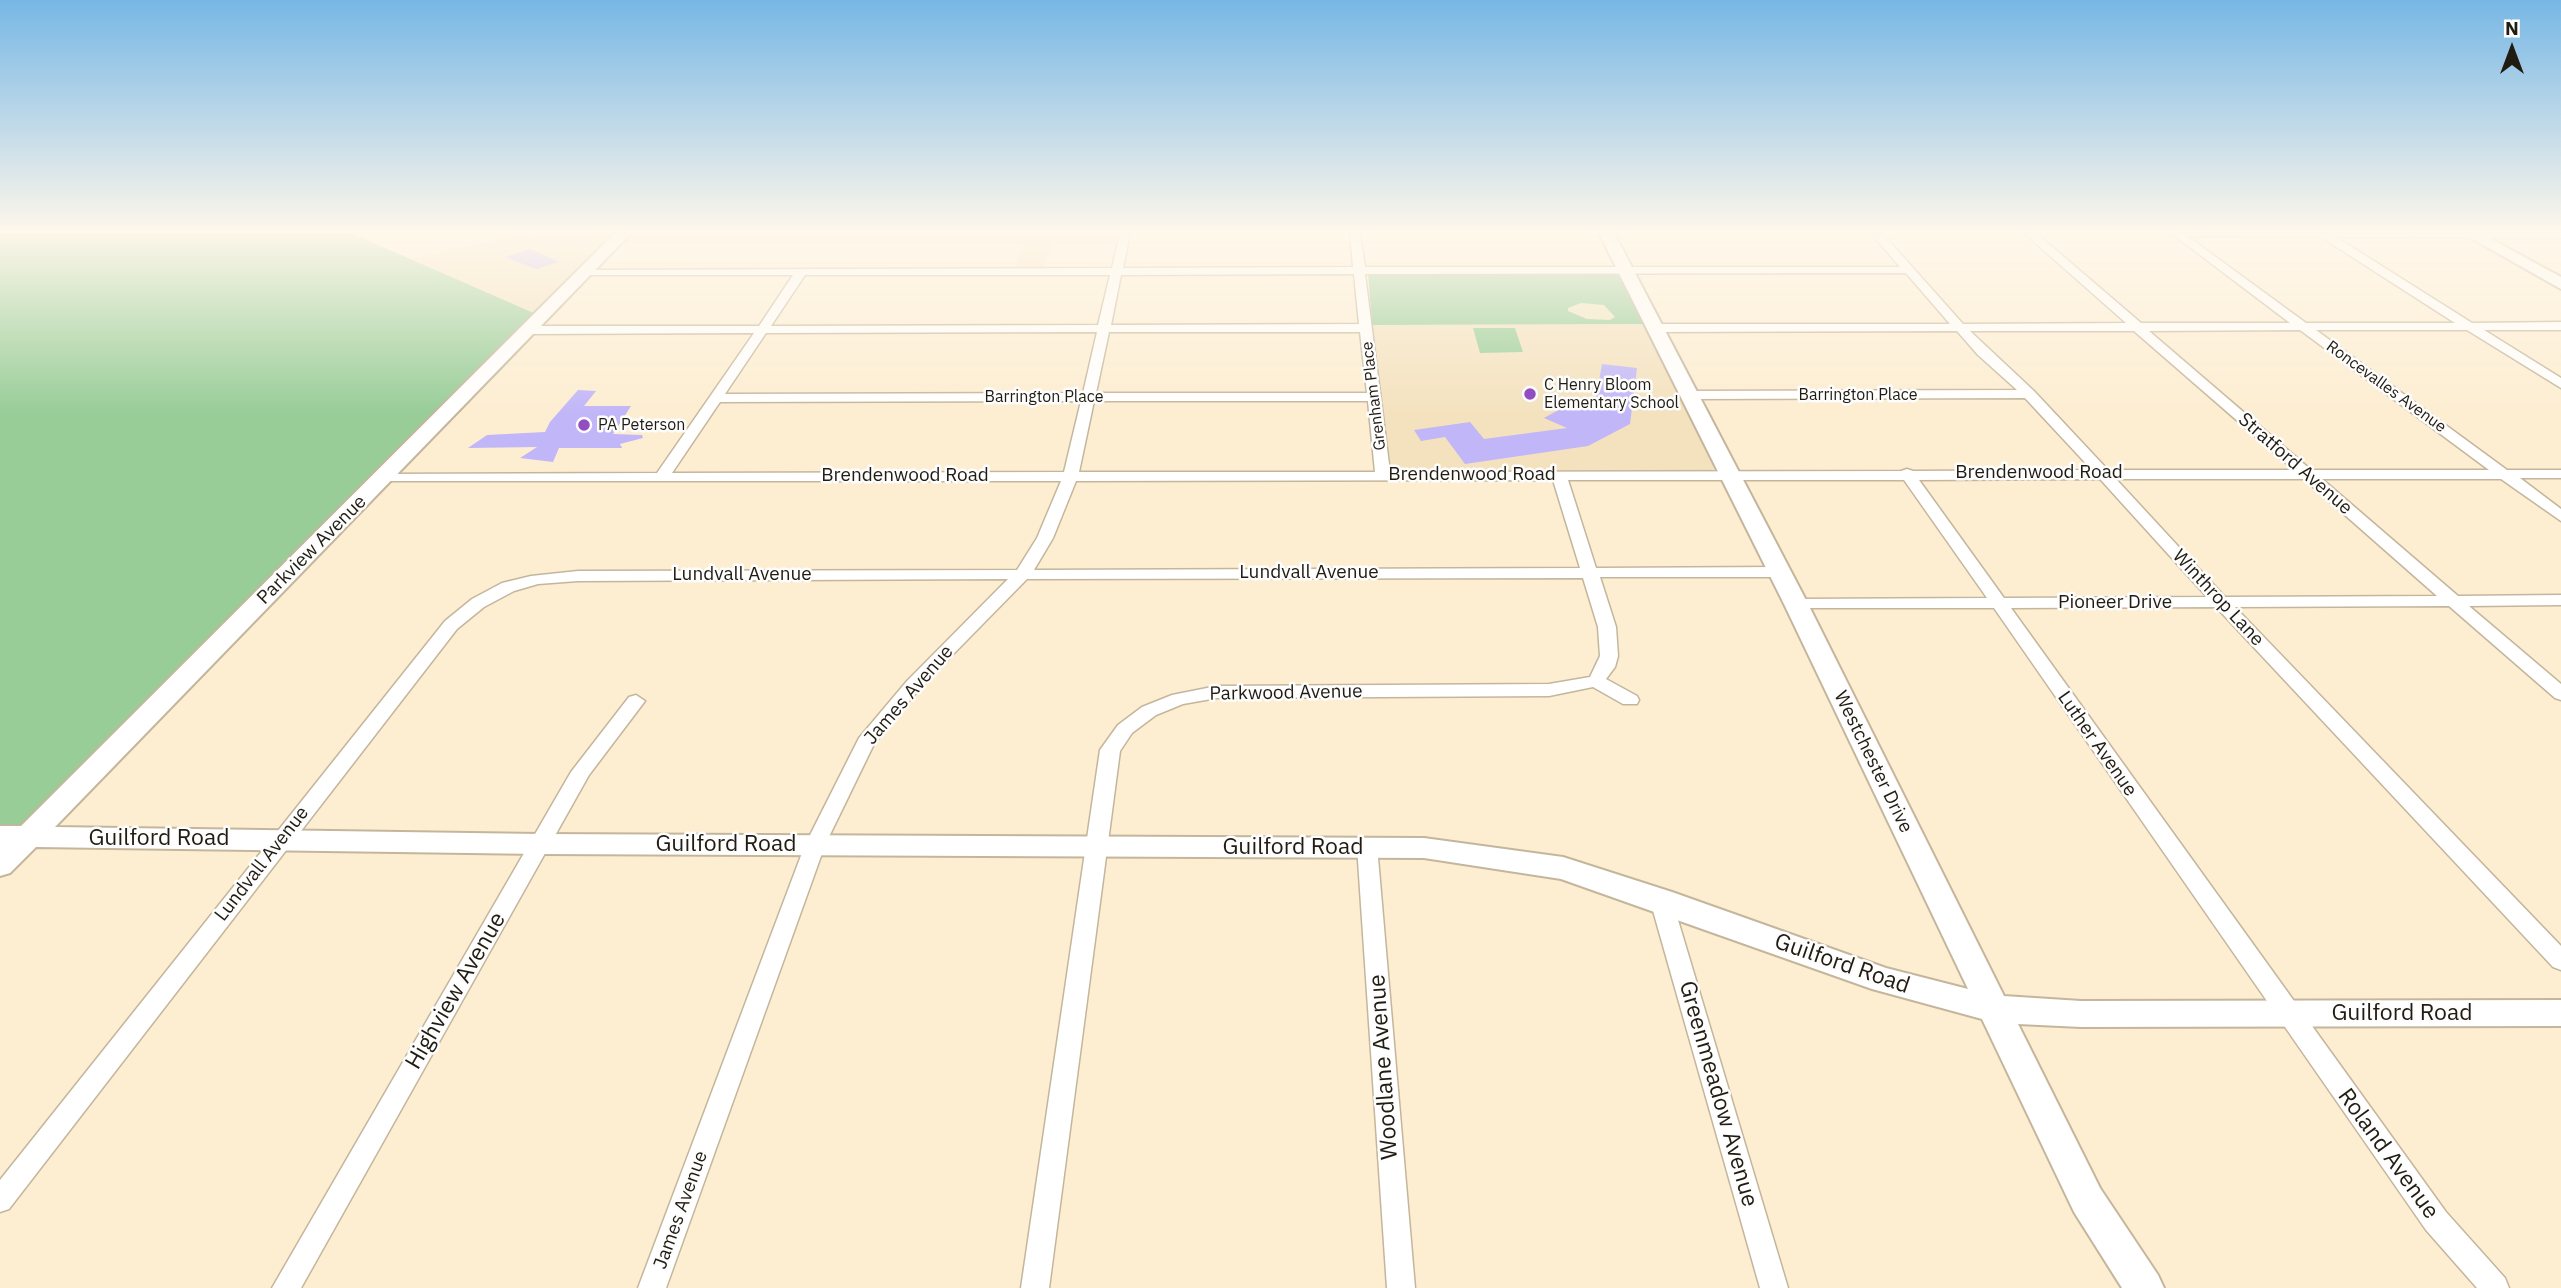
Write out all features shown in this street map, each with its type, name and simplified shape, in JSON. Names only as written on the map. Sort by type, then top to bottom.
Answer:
[{"type":"street","name":"Parkview Avenue","points":[[0,865],[14,837],[383,478],[565,293]]},
{"type":"street","points":[[662,477],[787,293]]},
{"type":"street","name":"James Avenue","points":[[652,1288],[815,845],[866,742],[913,685],[1022,575],[1045,538],[1070,476],[1111,293]]},
{"type":"street","name":"Grenham Place","points":[[1362,293],[1383,475]]},
{"type":"street","name":"Westchester Drive","points":[[1636,293],[1777,572],[1796,604],[2087,1200],[2144,1288]]},
{"type":"street","name":"Winthrop Lane","points":[[1929,293],[1989,359],[2029,394],[2104,473],[2222,603],[2561,961]]},
{"type":"street","name":"Stratford Avenue","points":[[2099,293],[2561,694]]},
{"type":"street","name":"Roncevalles Avenue","points":[[2258,293],[2561,516]]},
{"type":"street","points":[[2417,293],[2561,384]]},
{"type":"street","points":[[1654,328],[2561,326]]},
{"type":"street","points":[[529,330],[1366,328]]},
{"type":"street","name":"Barrington Place","points":[[1687,395],[2029,394]]},
{"type":"street","name":"Barrington Place","points":[[714,398],[1374,397]]},
{"type":"street","name":"Brendenwood Road","points":[[383,478],[1728,473],[2561,474]]},
{"type":"street","name":"Luther Avenue","points":[[1907,473],[2289,1014]]},
{"type":"street","points":[[1559,475],[1607,626],[1609,656],[1606,667],[1596,681],[1630,700]]},
{"type":"street","name":"Lundvall Avenue","points":[[0,1200],[450,625],[478,603],[508,587],[537,579],[578,576],[1777,572]]},
{"type":"street","name":"Pioneer Drive","points":[[1796,604],[2561,600]]},
{"type":"street","name":"Parkwood Avenue","points":[[1035,1288],[1110,750],[1125,729],[1149,711],[1179,699],[1217,692],[1549,690],[1596,681]]},
{"type":"street","name":"Highview Avenue","points":[[286,1288],[581,772],[636,701]]},
{"type":"street","name":"Guilford Road","points":[[14,837],[540,844],[1367,846],[1474,853],[1563,868],[1661,900],[1883,980],[1993,1009],[2081,1014],[2561,1013]]},
{"type":"street","name":"Woodlane Avenue","points":[[1367,846],[1401,1288]]},
{"type":"street","name":"Greenmeadow Avenue","points":[[1661,900],[1774,1288]]},
{"type":"street","name":"Roland Avenue","points":[[2289,1014],[2436,1221],[2495,1288]]},
{"type":"shaded area","points":[[489,293],[556,293],[536,314]]},
{"type":"shaded area","name":"C Henry Bloom Elementary School","points":[[1645,324],[1714,468],[1712,470],[1399,470],[1391,467],[1372,325]]},
{"type":"green space","points":[[0,293],[488,293],[536,314],[32,829],[0,828]]},
{"type":"green space","points":[[1370,293],[1628,293],[1645,324],[1372,325]]},
{"type":"green space","points":[[1473,328],[1515,328],[1523,352],[1480,353]]},
{"type":"sand","points":[[1581,303],[1604,305],[1615,317],[1610,320],[1587,319],[1568,311],[1568,308]]},
{"type":"building","points":[[1602,364],[1637,368],[1630,424],[1588,446],[1465,464],[1445,437],[1421,441],[1414,430],[1470,422],[1484,439],[1567,428],[1544,418],[1573,402],[1594,410]]},
{"type":"building","name":"PA Peterson","points":[[578,390],[596,391],[584,406],[631,406],[613,434],[642,435],[643,438],[620,444],[622,448],[559,448],[553,462],[520,458],[537,447],[468,448],[487,435],[545,432],[550,422]]},
{"type":"place","name":"C Henry Bloom Elementary School","points":[[1530,394]]},
{"type":"place","name":"PA Peterson","points":[[584,425]]}]
